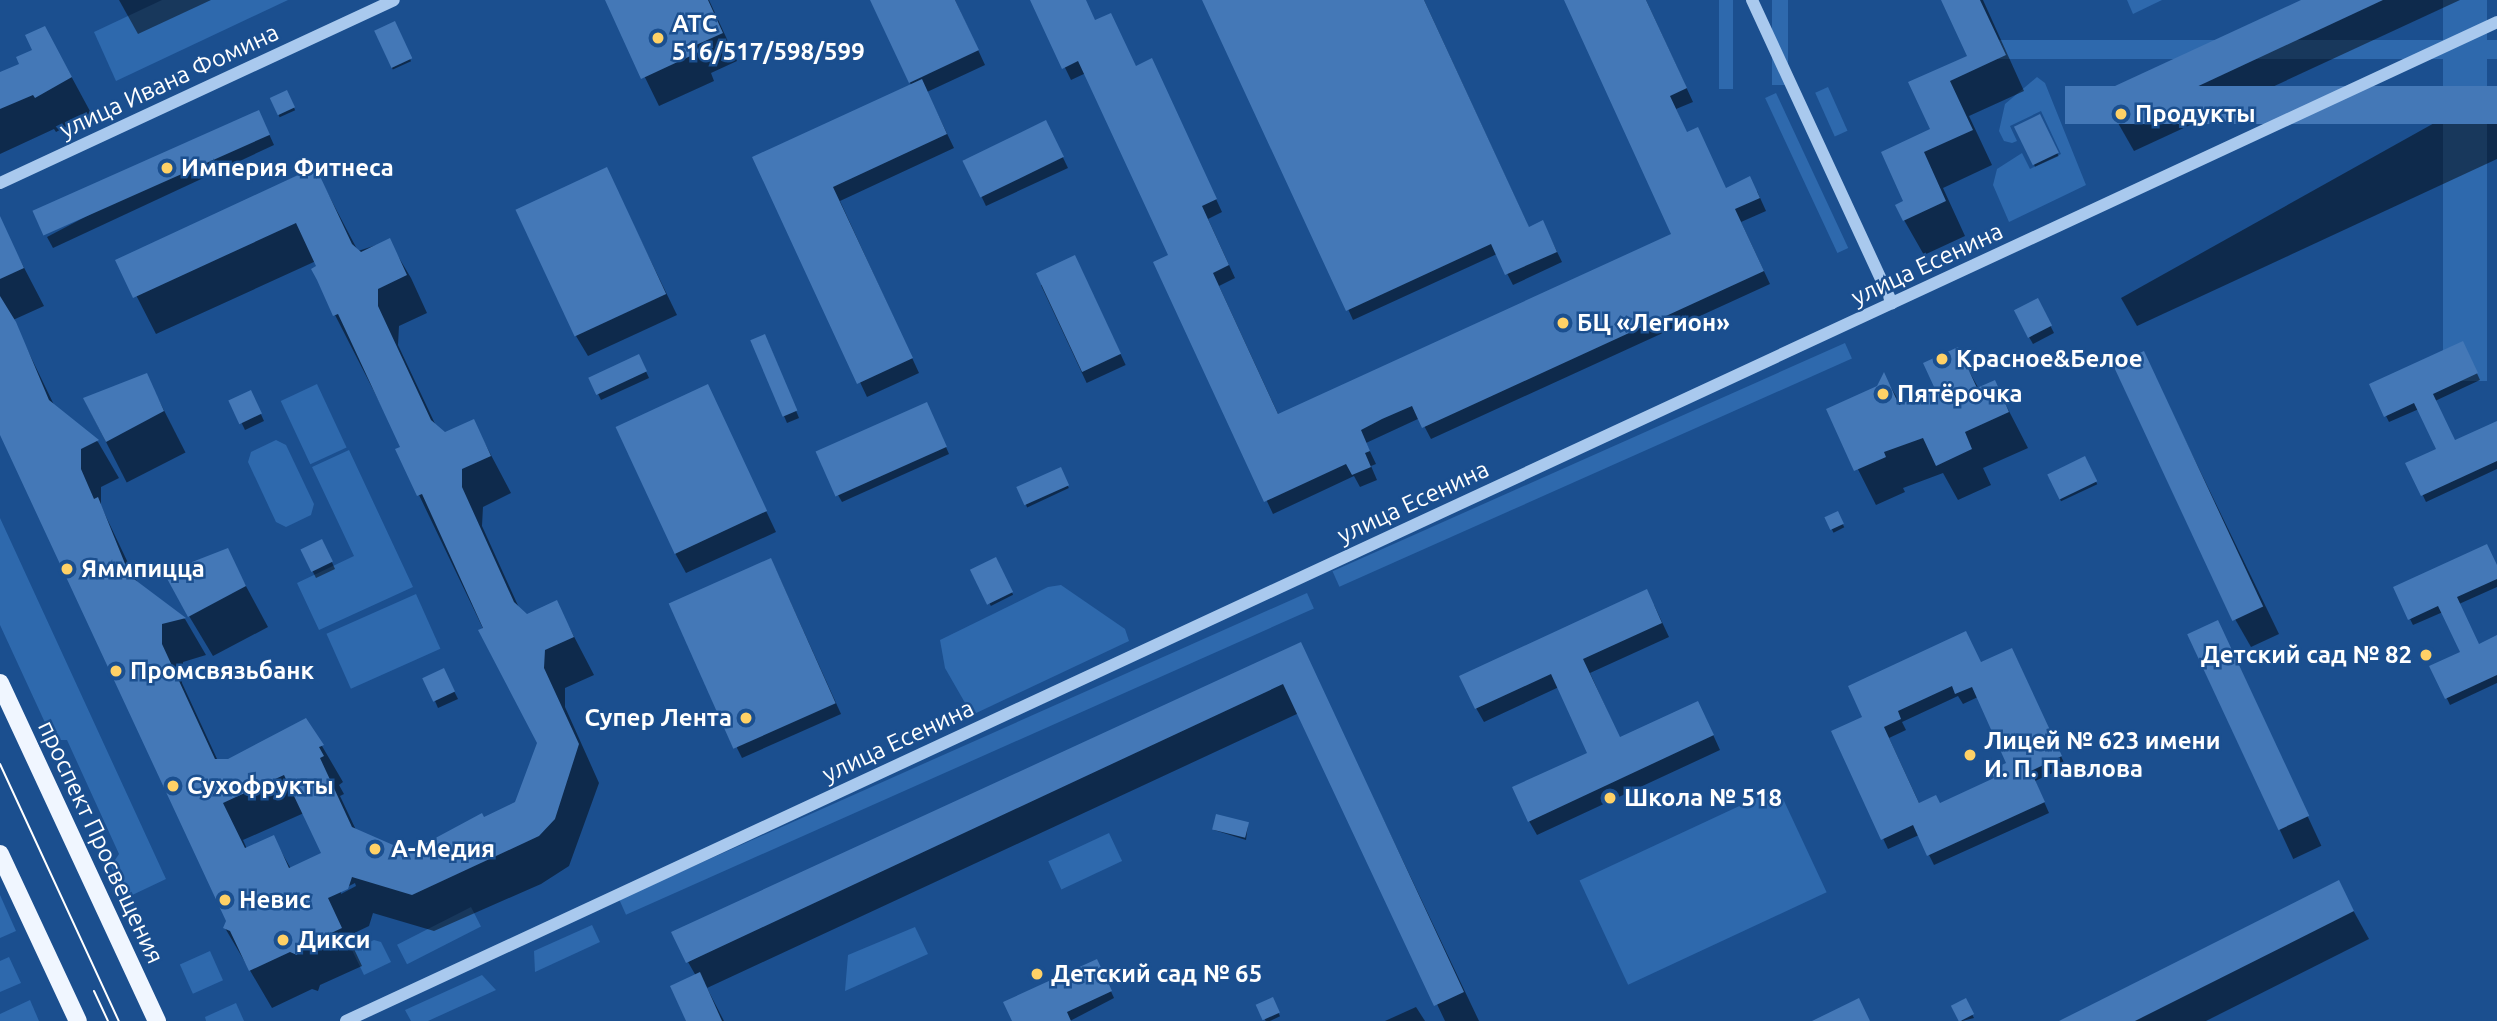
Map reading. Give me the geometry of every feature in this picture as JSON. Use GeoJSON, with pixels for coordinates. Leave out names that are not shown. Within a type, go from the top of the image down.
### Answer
{"type":"FeatureCollection","features":[{"type":"Feature","properties":{"kind":"main road","name":"проспект Просвещения"},"geometry":{"type":"LineString","coordinates":[[0,683],[157,1021]]}},
{"type":"Feature","properties":{"kind":"main road"},"geometry":{"type":"LineString","coordinates":[[0,854],[78,1021]]}},
{"type":"Feature","properties":{"kind":"street","name":"улица Ивана Фомина"},"geometry":{"type":"LineString","coordinates":[[0,183],[394,0]]}},
{"type":"Feature","properties":{"kind":"street"},"geometry":{"type":"LineString","coordinates":[[1752,0],[1892,303]]}},
{"type":"Feature","properties":{"kind":"street","name":"улица Есенина"},"geometry":{"type":"LineString","coordinates":[[346,1021],[2497,22]]}},
{"type":"Feature","properties":{"kind":"shaded area"},"geometry":{"type":"Polygon","coordinates":[[[162,0],[288,0],[116,81],[94,32],[162,0]]]}},
{"type":"Feature","properties":{"kind":"shaded area"},"geometry":{"type":"Polygon","coordinates":[[[1719,0],[1733,0],[1733,89],[1719,89],[1719,0]]]}},
{"type":"Feature","properties":{"kind":"shaded area"},"geometry":{"type":"Polygon","coordinates":[[[1772,0],[1788,0],[1788,85],[1772,85],[1772,0]]]}},
{"type":"Feature","properties":{"kind":"shaded area"},"geometry":{"type":"Polygon","coordinates":[[[2127,0],[2162,0],[2133,14],[2127,0]]]}},
{"type":"Feature","properties":{"kind":"shaded area"},"geometry":{"type":"Polygon","coordinates":[[[2443,0],[2487,0],[2487,381],[2443,381],[2443,0]]]}},
{"type":"Feature","properties":{"kind":"shaded area"},"geometry":{"type":"Polygon","coordinates":[[[1998,40],[2497,40],[2497,59],[1998,59],[1998,40]]]}},
{"type":"Feature","properties":{"kind":"shaded area"},"geometry":{"type":"Polygon","coordinates":[[[2037,77],[2045,83],[2086,185],[2009,222],[1993,185],[1997,169],[2022,153],[2030,169],[2061,154],[2041,111],[2010,126],[2017,141],[2004,141],[1999,131],[2005,104],[2037,77]]]}},
{"type":"Feature","properties":{"kind":"shaded area"},"geometry":{"type":"Polygon","coordinates":[[[1828,87],[1848,131],[1835,137],[1815,93],[1828,87]]]}},
{"type":"Feature","properties":{"kind":"shaded area"},"geometry":{"type":"Polygon","coordinates":[[[1776,93],[1848,248],[1837,253],[1765,98],[1776,93]]]}},
{"type":"Feature","properties":{"kind":"shaded area"},"geometry":{"type":"Polygon","coordinates":[[[1845,343],[1852,359],[1339,587],[1333,571],[1845,343]]]}},
{"type":"Feature","properties":{"kind":"shaded area"},"geometry":{"type":"Polygon","coordinates":[[[317,384],[347,447],[310,464],[281,401],[317,384]]]}},
{"type":"Feature","properties":{"kind":"shaded area"},"geometry":{"type":"Polygon","coordinates":[[[276,440],[286,445],[314,504],[311,515],[286,527],[276,522],[248,462],[251,452],[276,440]]]}},
{"type":"Feature","properties":{"kind":"shaded area"},"geometry":{"type":"Polygon","coordinates":[[[349,450],[413,587],[319,630],[297,583],[354,556],[312,467],[349,450]]]}},
{"type":"Feature","properties":{"kind":"shaded area"},"geometry":{"type":"Polygon","coordinates":[[[0,518],[166,879],[126,898],[111,866],[119,854],[67,740],[53,740],[0,625],[0,518]]]}},
{"type":"Feature","properties":{"kind":"shaded area"},"geometry":{"type":"Polygon","coordinates":[[[1061,585],[1125,629],[1129,641],[972,715],[945,668],[940,640],[1048,587],[1061,585]]]}},
{"type":"Feature","properties":{"kind":"shaded area"},"geometry":{"type":"Polygon","coordinates":[[[1307,593],[1314,609],[626,915],[619,899],[1307,593]]]}},
{"type":"Feature","properties":{"kind":"shaded area"},"geometry":{"type":"Polygon","coordinates":[[[416,594],[440,649],[351,689],[326,634],[416,594]]]}},
{"type":"Feature","properties":{"kind":"shaded area"},"geometry":{"type":"Polygon","coordinates":[[[1778,788],[1827,892],[1628,985],[1580,881],[1778,788]]]}},
{"type":"Feature","properties":{"kind":"shaded area"},"geometry":{"type":"Polygon","coordinates":[[[1109,833],[1122,861],[1061,889],[1048,861],[1109,833]]]}},
{"type":"Feature","properties":{"kind":"shaded area"},"geometry":{"type":"Polygon","coordinates":[[[0,895],[16,931],[0,938],[0,895]]]}},
{"type":"Feature","properties":{"kind":"shaded area"},"geometry":{"type":"Polygon","coordinates":[[[471,907],[481,927],[407,964],[397,945],[471,907]]]}},
{"type":"Feature","properties":{"kind":"shaded area"},"geometry":{"type":"Polygon","coordinates":[[[592,925],[600,942],[535,972],[534,951],[592,925]]]}},
{"type":"Feature","properties":{"kind":"shaded area"},"geometry":{"type":"Polygon","coordinates":[[[915,927],[928,954],[845,991],[848,955],[915,927]]]}},
{"type":"Feature","properties":{"kind":"shaded area"},"geometry":{"type":"Polygon","coordinates":[[[374,940],[381,942],[391,962],[364,975],[352,950],[374,940]]]}},
{"type":"Feature","properties":{"kind":"shaded area"},"geometry":{"type":"Polygon","coordinates":[[[210,951],[223,980],[193,994],[180,964],[210,951]]]}},
{"type":"Feature","properties":{"kind":"shaded area"},"geometry":{"type":"Polygon","coordinates":[[[9,957],[21,983],[0,992],[0,961],[9,957]]]}},
{"type":"Feature","properties":{"kind":"shaded area"},"geometry":{"type":"Polygon","coordinates":[[[482,975],[496,990],[428,1021],[411,1021],[405,1010],[482,975]]]}},
{"type":"Feature","properties":{"kind":"shaded area"},"geometry":{"type":"Polygon","coordinates":[[[30,1000],[39,1021],[0,1021],[0,1014],[30,1000]]]}},
{"type":"Feature","properties":{"kind":"shaded area"},"geometry":{"type":"Polygon","coordinates":[[[236,1003],[244,1021],[206,1021],[205,1017],[236,1003]]]}},
{"type":"Feature","properties":{"kind":"building","name":"АТС 516/517/598/599"},"geometry":{"type":"Polygon","coordinates":[[[605,0],[708,0],[723,33],[696,45],[699,52],[641,79],[605,0]]]}},
{"type":"Feature","properties":{"kind":"building"},"geometry":{"type":"Polygon","coordinates":[[[870,0],[955,0],[979,50],[909,83],[870,0]]]}},
{"type":"Feature","properties":{"kind":"building"},"geometry":{"type":"Polygon","coordinates":[[[1030,0],[1086,0],[1095,20],[1111,13],[1136,66],[1152,58],[1217,199],[1202,206],[1229,265],[1213,273],[1278,414],[1671,234],[1564,0],[1646,0],[1687,88],[1670,96],[1687,132],[1698,127],[1726,188],[1750,176],[1760,198],[1735,209],[1764,271],[1422,428],[1412,406],[1382,419],[1361,430],[1370,451],[1365,453],[1371,467],[1352,475],[1346,464],[1264,502],[1153,262],[1168,255],[1078,61],[1062,69],[1030,0]]]}},
{"type":"Feature","properties":{"kind":"building"},"geometry":{"type":"Polygon","coordinates":[[[1202,0],[1424,0],[1529,227],[1543,220],[1557,252],[1505,275],[1491,244],[1346,311],[1202,0]]]}},
{"type":"Feature","properties":{"kind":"building"},"geometry":{"type":"Polygon","coordinates":[[[1941,0],[1980,0],[2006,55],[1950,81],[1973,130],[1924,152],[1946,201],[1903,221],[1895,205],[1903,201],[1881,152],[1930,129],[1908,82],[1967,56],[1941,0]]]}},
{"type":"Feature","properties":{"kind":"building"},"geometry":{"type":"Polygon","coordinates":[[[2301,0],[2383,0],[2117,124],[2102,92],[2301,0]]]}},
{"type":"Feature","properties":{"kind":"building"},"geometry":{"type":"Polygon","coordinates":[[[395,21],[412,58],[391,68],[374,31],[395,21]]]}},
{"type":"Feature","properties":{"kind":"building"},"geometry":{"type":"Polygon","coordinates":[[[45,26],[72,77],[35,98],[33,95],[0,109],[0,72],[19,64],[16,57],[32,50],[25,35],[45,26]]]}},
{"type":"Feature","properties":{"kind":"building"},"geometry":{"type":"Polygon","coordinates":[[[922,79],[947,134],[833,187],[913,358],[857,384],[752,157],[922,79]]]}},
{"type":"Feature","properties":{"kind":"building"},"geometry":{"type":"Polygon","coordinates":[[[2065,86],[2497,86],[2497,124],[2065,124],[2065,86]]]}},
{"type":"Feature","properties":{"kind":"building"},"geometry":{"type":"Polygon","coordinates":[[[287,90],[295,107],[278,115],[270,98],[287,90]]]}},
{"type":"Feature","properties":{"kind":"building","name":"Империя Фитнеса"},"geometry":{"type":"Polygon","coordinates":[[[259,110],[270,135],[43,236],[32,211],[259,110]]]}},
{"type":"Feature","properties":{"kind":"building"},"geometry":{"type":"Polygon","coordinates":[[[2040,114],[2059,153],[2033,165],[2014,127],[2040,114]]]}},
{"type":"Feature","properties":{"kind":"building"},"geometry":{"type":"Polygon","coordinates":[[[1046,120],[1064,157],[980,198],[962,161],[1046,120]]]}},
{"type":"Feature","properties":{"kind":"building"},"geometry":{"type":"Polygon","coordinates":[[[607,167],[666,294],[575,337],[515,210],[607,167]]]}},
{"type":"Feature","properties":{"kind":"building"},"geometry":{"type":"Polygon","coordinates":[[[311,169],[318,172],[352,244],[361,252],[390,238],[407,275],[378,289],[378,306],[431,420],[445,432],[474,419],[491,456],[462,469],[462,487],[514,602],[527,614],[557,600],[574,637],[545,650],[544,668],[579,744],[555,819],[539,836],[412,895],[352,877],[348,889],[328,898],[342,928],[299,948],[297,955],[290,952],[249,971],[230,931],[223,928],[226,921],[0,435],[0,296],[16,322],[49,400],[99,440],[81,449],[81,469],[94,499],[98,497],[130,576],[186,618],[162,624],[162,644],[215,759],[228,759],[306,718],[324,745],[319,747],[324,756],[320,758],[352,827],[400,848],[401,844],[415,849],[482,813],[484,817],[515,802],[537,743],[478,630],[483,628],[422,494],[417,496],[395,449],[400,447],[338,314],[333,316],[311,269],[316,266],[296,223],[133,298],[115,260],[311,169]],[[284,775],[223,803],[245,848],[274,835],[289,868],[321,853],[284,775]]]}},
{"type":"Feature","properties":{"kind":"building"},"geometry":{"type":"Polygon","coordinates":[[[0,216],[24,268],[0,279],[0,216]]]}},
{"type":"Feature","properties":{"kind":"building"},"geometry":{"type":"Polygon","coordinates":[[[1075,255],[1121,354],[1082,372],[1036,273],[1075,255]]]}},
{"type":"Feature","properties":{"kind":"building"},"geometry":{"type":"Polygon","coordinates":[[[2038,298],[2052,326],[2028,338],[2014,310],[2038,298]]]}},
{"type":"Feature","properties":{"kind":"building"},"geometry":{"type":"Polygon","coordinates":[[[765,334],[797,410],[783,417],[750,340],[765,334]]]}},
{"type":"Feature","properties":{"kind":"building"},"geometry":{"type":"Polygon","coordinates":[[[2463,341],[2478,373],[2433,394],[2455,440],[2497,421],[2497,461],[2421,496],[2405,463],[2436,449],[2414,403],[2384,417],[2369,384],[2463,341]]]}},
{"type":"Feature","properties":{"kind":"building"},"geometry":{"type":"Polygon","coordinates":[[[1958,347],[1977,388],[1995,380],[2009,412],[1965,432],[1972,449],[1936,466],[1923,438],[1884,452],[1886,457],[1854,471],[1826,409],[1877,386],[1884,372],[1899,405],[1935,389],[1923,363],[1958,347]]]}},
{"type":"Feature","properties":{"kind":"building"},"geometry":{"type":"Polygon","coordinates":[[[2144,351],[2263,607],[2232,621],[2113,365],[2144,351]]]}},
{"type":"Feature","properties":{"kind":"building"},"geometry":{"type":"Polygon","coordinates":[[[639,354],[647,371],[596,395],[588,378],[639,354]]]}},
{"type":"Feature","properties":{"kind":"building"},"geometry":{"type":"Polygon","coordinates":[[[147,373],[164,411],[106,442],[83,398],[147,373]]]}},
{"type":"Feature","properties":{"kind":"building"},"geometry":{"type":"Polygon","coordinates":[[[708,384],[767,511],[675,554],[616,427],[708,384]]]}},
{"type":"Feature","properties":{"kind":"building"},"geometry":{"type":"Polygon","coordinates":[[[251,390],[262,414],[239,424],[228,401],[251,390]]]}},
{"type":"Feature","properties":{"kind":"building"},"geometry":{"type":"Polygon","coordinates":[[[927,402],[947,447],[835,496],[816,452],[927,402]]]}},
{"type":"Feature","properties":{"kind":"building"},"geometry":{"type":"Polygon","coordinates":[[[2085,456],[2097,481],[2060,500],[2047,474],[2085,456]]]}},
{"type":"Feature","properties":{"kind":"building"},"geometry":{"type":"Polygon","coordinates":[[[1061,467],[1069,485],[1024,505],[1016,487],[1061,467]]]}},
{"type":"Feature","properties":{"kind":"building"},"geometry":{"type":"Polygon","coordinates":[[[1838,511],[1844,524],[1830,530],[1824,517],[1838,511]]]}},
{"type":"Feature","properties":{"kind":"building"},"geometry":{"type":"Polygon","coordinates":[[[322,539],[333,561],[311,572],[300,550],[322,539]]]}},
{"type":"Feature","properties":{"kind":"building"},"geometry":{"type":"Polygon","coordinates":[[[2487,544],[2497,565],[2497,579],[2457,597],[2479,644],[2497,635],[2497,675],[2445,699],[2429,666],[2460,652],[2438,606],[2408,620],[2393,587],[2487,544]]]}},
{"type":"Feature","properties":{"kind":"building"},"geometry":{"type":"Polygon","coordinates":[[[228,548],[246,586],[188,617],[164,573],[228,548]]]}},
{"type":"Feature","properties":{"kind":"building"},"geometry":{"type":"Polygon","coordinates":[[[996,557],[1013,592],[987,605],[970,570],[996,557]]]}},
{"type":"Feature","properties":{"kind":"building"},"geometry":{"type":"Polygon","coordinates":[[[771,558],[836,703],[733,749],[669,604],[771,558]]]}},
{"type":"Feature","properties":{"kind":"building"},"geometry":{"type":"Polygon","coordinates":[[[1647,589],[1662,623],[1583,659],[1620,737],[1698,701],[1714,735],[1528,822],[1512,787],[1587,753],[1551,674],[1475,709],[1459,676],[1647,589]]]}},
{"type":"Feature","properties":{"kind":"building"},"geometry":{"type":"Polygon","coordinates":[[[2218,620],[2309,816],[2278,830],[2187,634],[2218,620]]]}},
{"type":"Feature","properties":{"kind":"building"},"geometry":{"type":"Polygon","coordinates":[[[1966,631],[1981,662],[2012,648],[2062,756],[2031,771],[2045,802],[1927,856],[1913,825],[1881,840],[1831,731],[1862,717],[1848,686],[1966,631]],[[1952,686],[1898,711],[1901,719],[1884,727],[1919,803],[1936,795],[1940,803],[1994,778],[1991,770],[2006,763],[1972,687],[1955,694],[1952,686]]]}},
{"type":"Feature","properties":{"kind":"building"},"geometry":{"type":"Polygon","coordinates":[[[1301,642],[1464,992],[1434,1006],[1283,684],[686,963],[671,932],[1301,642]]]}},
{"type":"Feature","properties":{"kind":"building"},"geometry":{"type":"Polygon","coordinates":[[[444,668],[455,692],[433,702],[422,678],[444,668]]]}},
{"type":"Feature","properties":{"kind":"building"},"geometry":{"type":"Polygon","coordinates":[[[1216,814],[1249,822],[1245,838],[1212,830],[1216,814]]]}},
{"type":"Feature","properties":{"kind":"building"},"geometry":{"type":"Polygon","coordinates":[[[2339,880],[2354,911],[2135,1021],[2059,1021],[2339,880]]]}},
{"type":"Feature","properties":{"kind":"building"},"geometry":{"type":"Polygon","coordinates":[[[1097,959],[1112,991],[1067,1012],[1071,1021],[1012,1021],[1003,1002],[1097,959]]]}},
{"type":"Feature","properties":{"kind":"building"},"geometry":{"type":"Polygon","coordinates":[[[700,972],[722,1021],[686,1021],[670,986],[700,972]]]}},
{"type":"Feature","properties":{"kind":"building"},"geometry":{"type":"Polygon","coordinates":[[[1273,997],[1280,1013],[1263,1020],[1256,1005],[1273,997]]]}},
{"type":"Feature","properties":{"kind":"building"},"geometry":{"type":"Polygon","coordinates":[[[1859,998],[1870,1021],[1812,1021],[1859,998]]]}},
{"type":"Feature","properties":{"kind":"building"},"geometry":{"type":"Polygon","coordinates":[[[1966,998],[1974,1014],[1959,1021],[1951,1006],[1966,998]]]}},
{"type":"Feature","properties":{"kind":"tram line"},"geometry":{"type":"LineString","coordinates":[[0,764],[119,1021]]}},
{"type":"Feature","properties":{"kind":"tram line"},"geometry":{"type":"LineString","coordinates":[[94,991],[108,1021]]}},
{"type":"Feature","properties":{"kind":"place","name":"АТС 516/517/598/599"},"geometry":{"type":"Point","coordinates":[658,38]}},
{"type":"Feature","properties":{"kind":"place","name":"Продукты"},"geometry":{"type":"Point","coordinates":[2121,114]}},
{"type":"Feature","properties":{"kind":"place","name":"Империя Фитнеса"},"geometry":{"type":"Point","coordinates":[167,168]}},
{"type":"Feature","properties":{"kind":"place","name":"БЦ «Легион»"},"geometry":{"type":"Point","coordinates":[1563,323]}},
{"type":"Feature","properties":{"kind":"place","name":"Красное&Белое"},"geometry":{"type":"Point","coordinates":[1942,359]}},
{"type":"Feature","properties":{"kind":"place","name":"Пятёрочка"},"geometry":{"type":"Point","coordinates":[1883,394]}},
{"type":"Feature","properties":{"kind":"place","name":"Яммпицца"},"geometry":{"type":"Point","coordinates":[67,569]}},
{"type":"Feature","properties":{"kind":"place","name":"Детский сад № 82"},"geometry":{"type":"Point","coordinates":[2426,655]}},
{"type":"Feature","properties":{"kind":"place","name":"Промсвязьбанк"},"geometry":{"type":"Point","coordinates":[116,671]}},
{"type":"Feature","properties":{"kind":"place","name":"Супер Лента"},"geometry":{"type":"Point","coordinates":[746,718]}},
{"type":"Feature","properties":{"kind":"place","name":"Лицей № 623 имени И. П. Павлова"},"geometry":{"type":"Point","coordinates":[1970,755]}},
{"type":"Feature","properties":{"kind":"place","name":"Сухофрукты"},"geometry":{"type":"Point","coordinates":[173,786]}},
{"type":"Feature","properties":{"kind":"place","name":"Школа № 518"},"geometry":{"type":"Point","coordinates":[1610,798]}},
{"type":"Feature","properties":{"kind":"place","name":"А-Медия"},"geometry":{"type":"Point","coordinates":[375,849]}},
{"type":"Feature","properties":{"kind":"place","name":"Невис"},"geometry":{"type":"Point","coordinates":[225,900]}},
{"type":"Feature","properties":{"kind":"place","name":"Дикси"},"geometry":{"type":"Point","coordinates":[283,940]}},
{"type":"Feature","properties":{"kind":"place","name":"Детский сад № 65"},"geometry":{"type":"Point","coordinates":[1037,974]}}]}
